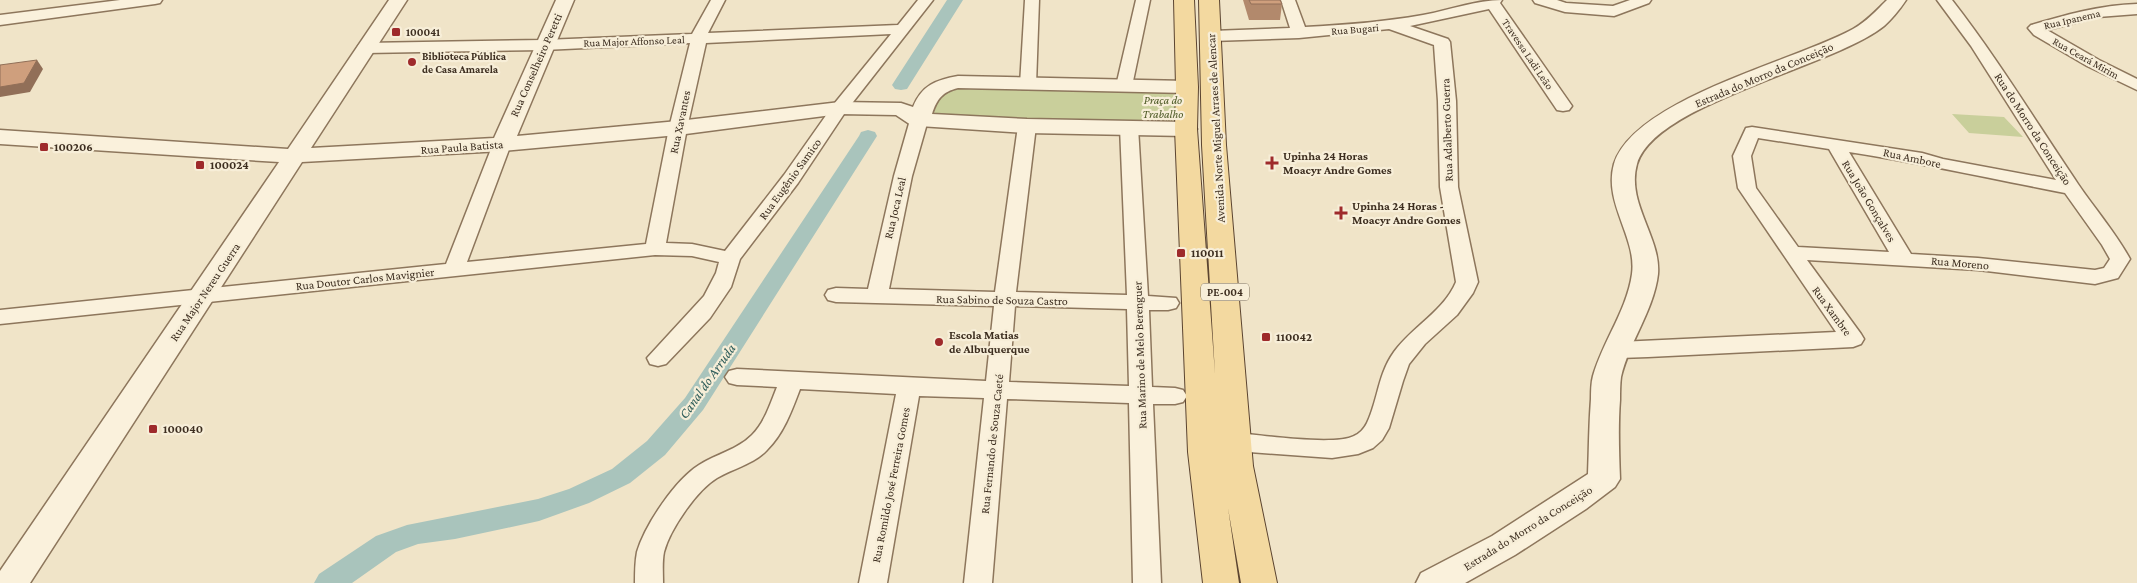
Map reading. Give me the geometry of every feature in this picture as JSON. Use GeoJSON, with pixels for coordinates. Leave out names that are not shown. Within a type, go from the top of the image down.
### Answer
{"type":"FeatureCollection","features":[{"type":"Feature","properties":{"kind":"main road","name":"Avenida Norte Miguel Arraes de Alencar"},"geometry":{"type":"LineString","coordinates":[[1184,0],[1187,87],[1186,129],[1204,452],[1221,583]]}},
{"type":"Feature","properties":{"kind":"main road","name":"Avenida Norte Miguel Arraes de Alencar"},"geometry":{"type":"LineString","coordinates":[[1209,0],[1212,36],[1214,145],[1237,466],[1259,583]]}},
{"type":"Feature","properties":{"kind":"street"},"geometry":{"type":"LineString","coordinates":[[0,20],[155,0]]}},
{"type":"Feature","properties":{"kind":"street","name":"Rua Major Nereu Guerra"},"geometry":{"type":"LineString","coordinates":[[11,583],[398,0]]}},
{"type":"Feature","properties":{"kind":"street","name":"Rua Conselheiro Peretti"},"geometry":{"type":"LineString","coordinates":[[454,269],[502,144],[565,0]]}},
{"type":"Feature","properties":{"kind":"street","name":"Rua Xavantes"},"geometry":{"type":"LineString","coordinates":[[655,249],[678,128],[704,21],[718,0]]}},
{"type":"Feature","properties":{"kind":"street"},"geometry":{"type":"LineString","coordinates":[[1028,85],[1032,0]]}},
{"type":"Feature","properties":{"kind":"street"},"geometry":{"type":"LineString","coordinates":[[1124,86],[1142,0]]}},
{"type":"Feature","properties":{"kind":"street"},"geometry":{"type":"LineString","coordinates":[[1288,0],[1299,32]]}},
{"type":"Feature","properties":{"kind":"street"},"geometry":{"type":"LineString","coordinates":[[1540,0],[1565,6],[1614,11],[1644,0]]}},
{"type":"Feature","properties":{"kind":"street","name":"Estrada do Morro da Conceição"},"geometry":{"type":"LineString","coordinates":[[1433,583],[1459,571],[1511,541],[1592,490],[1604,479],[1604,418],[1607,377],[1642,290],[1645,273],[1646,260],[1628,207],[1623,184],[1626,163],[1644,135],[1673,115],[1728,88],[1833,46],[1860,33],[1878,20],[1897,0]]}},
{"type":"Feature","properties":{"kind":"street","name":"Rua do Morro da Conceição"},"geometry":{"type":"LineString","coordinates":[[1944,0],[1978,44],[2071,188],[2112,244],[2120,259]]}},
{"type":"Feature","properties":{"kind":"street","name":"Rua Bugari"},"geometry":{"type":"LineString","coordinates":[[1212,36],[1392,25],[1440,16],[1494,1]]}},
{"type":"Feature","properties":{"kind":"street","name":"Travessa Ladi Leão"},"geometry":{"type":"LineString","coordinates":[[1494,1],[1564,106]]}},
{"type":"Feature","properties":{"kind":"street","name":"Rua Eugênio Samico"},"geometry":{"type":"LineString","coordinates":[[658,358],[720,291],[728,273],[730,258],[791,179],[840,108],[903,29],[920,3]]}},
{"type":"Feature","properties":{"kind":"street","name":"Rua Ipanema"},"geometry":{"type":"LineString","coordinates":[[2036,28],[2076,17],[2118,9],[2137,9]]}},
{"type":"Feature","properties":{"kind":"street","name":"Rua Adalberto Guerra"},"geometry":{"type":"LineString","coordinates":[[1236,442],[1338,449],[1356,446],[1370,439],[1377,427],[1396,367],[1419,335],[1441,319],[1457,303],[1463,293],[1466,282],[1449,188],[1447,101],[1440,16]]}},
{"type":"Feature","properties":{"kind":"street"},"geometry":{"type":"LineString","coordinates":[[1392,25],[1442,42]]}},
{"type":"Feature","properties":{"kind":"street","name":"Rua Ceará Mirim"},"geometry":{"type":"LineString","coordinates":[[2036,28],[2092,63],[2137,85]]}},
{"type":"Feature","properties":{"kind":"street","name":"Rua Major Affonso Leal"},"geometry":{"type":"LineString","coordinates":[[365,48],[544,45],[903,29]]}},
{"type":"Feature","properties":{"kind":"street"},"geometry":{"type":"LineString","coordinates":[[910,115],[933,90],[958,82],[1187,87]]}},
{"type":"Feature","properties":{"kind":"street","name":"Rua Paula Batista"},"geometry":{"type":"LineString","coordinates":[[0,137],[295,156],[502,144],[678,128],[840,108],[866,107],[910,115]]}},
{"type":"Feature","properties":{"kind":"street"},"geometry":{"type":"LineString","coordinates":[[910,115],[1027,126],[1186,129]]}},
{"type":"Feature","properties":{"kind":"street","name":"Rua Joca Leal"},"geometry":{"type":"LineString","coordinates":[[876,297],[902,176],[910,115]]}},
{"type":"Feature","properties":{"kind":"street","name":"Rua Fernando de Souza Caeté"},"geometry":{"type":"LineString","coordinates":[[978,583],[998,390],[1005,299],[1027,126]]}},
{"type":"Feature","properties":{"kind":"street","name":"Rua Marino de Melo Berenguer"},"geometry":{"type":"LineString","coordinates":[[1129,128],[1138,303],[1147,583]]}},
{"type":"Feature","properties":{"kind":"street","name":"Rua Xambre"},"geometry":{"type":"LineString","coordinates":[[1619,350],[1668,349],[1742,342],[1853,338],[1791,253],[1747,188],[1742,156],[1752,132]]}},
{"type":"Feature","properties":{"kind":"street","name":"Rua Ambore"},"geometry":{"type":"LineString","coordinates":[[1752,132],[1922,158],[1940,164],[2071,188]]}},
{"type":"Feature","properties":{"kind":"street","name":"Rua João Gonçalves"},"geometry":{"type":"LineString","coordinates":[[1835,144],[1903,258]]}},
{"type":"Feature","properties":{"kind":"street","name":"Rua Doutor Carlos Mavignier"},"geometry":{"type":"LineString","coordinates":[[0,317],[655,249],[692,250],[730,258]]}},
{"type":"Feature","properties":{"kind":"street","name":"Rua Moreno"},"geometry":{"type":"LineString","coordinates":[[1791,253],[1903,258],[2095,276],[2114,272],[2120,259]]}},
{"type":"Feature","properties":{"kind":"street","name":"Rua Sabino de Souza Castro"},"geometry":{"type":"LineString","coordinates":[[836,295],[1168,303]]}},
{"type":"Feature","properties":{"kind":"street"},"geometry":{"type":"LineString","coordinates":[[737,377],[909,388],[1175,396]]}},
{"type":"Feature","properties":{"kind":"street"},"geometry":{"type":"LineString","coordinates":[[649,583],[652,550],[669,516],[702,476],[748,451],[761,441],[778,414],[791,381]]}},
{"type":"Feature","properties":{"kind":"street","name":"Rua Romildo José Ferreira Gomes"},"geometry":{"type":"LineString","coordinates":[[873,583],[909,388]]}},
{"type":"Feature","properties":{"kind":"green space","name":"Praça do Trabalho"},"geometry":{"type":"Polygon","coordinates":[[[954,89],[1174,92],[1178,94],[1177,121],[1031,121],[933,116],[940,93],[954,89]]]}},
{"type":"Feature","properties":{"kind":"green space"},"geometry":{"type":"Polygon","coordinates":[[[1952,114],[2004,117],[2023,137],[1969,133],[1952,114]]]}},
{"type":"Feature","properties":{"kind":"building"},"geometry":{"type":"Polygon","coordinates":[[[1249,0],[1280,0],[1282,4],[1251,4],[1249,0]]]}},
{"type":"Feature","properties":{"kind":"building"},"geometry":{"type":"Polygon","coordinates":[[[37,60],[24,83],[0,87],[0,65],[37,60]]]}},
{"type":"Feature","properties":{"kind":"waterway"},"geometry":{"type":"LineString","coordinates":[[901,85],[955,0]]}},
{"type":"Feature","properties":{"kind":"waterway","name":"Canal do Arruda"},"geometry":{"type":"LineString","coordinates":[[329,583],[386,544],[417,533],[455,528],[539,510],[579,496],[621,476],[656,448],[694,404],[868,136]]}},
{"type":"Feature","properties":{"kind":"place","name":"100041"},"geometry":{"type":"Point","coordinates":[396,32]}},
{"type":"Feature","properties":{"kind":"place","name":"Biblioteca Pública de Casa Amarela"},"geometry":{"type":"Point","coordinates":[412,62]}},
{"type":"Feature","properties":{"kind":"place","name":"100206"},"geometry":{"type":"Point","coordinates":[44,147]}},
{"type":"Feature","properties":{"kind":"place","name":"Upinha 24 Horas Moacyr Andre Gomes"},"geometry":{"type":"Point","coordinates":[1272,163]}},
{"type":"Feature","properties":{"kind":"place","name":"100024"},"geometry":{"type":"Point","coordinates":[200,165]}},
{"type":"Feature","properties":{"kind":"place","name":"Upinha 24 Horas - Moacyr Andre Gomes"},"geometry":{"type":"Point","coordinates":[1341,213]}},
{"type":"Feature","properties":{"kind":"place","name":"110011"},"geometry":{"type":"Point","coordinates":[1181,253]}},
{"type":"Feature","properties":{"kind":"place","name":"110042"},"geometry":{"type":"Point","coordinates":[1266,337]}},
{"type":"Feature","properties":{"kind":"place","name":"Escola Matias de Albuquerque"},"geometry":{"type":"Point","coordinates":[939,342]}},
{"type":"Feature","properties":{"kind":"place","name":"100040"},"geometry":{"type":"Point","coordinates":[153,429]}}]}
